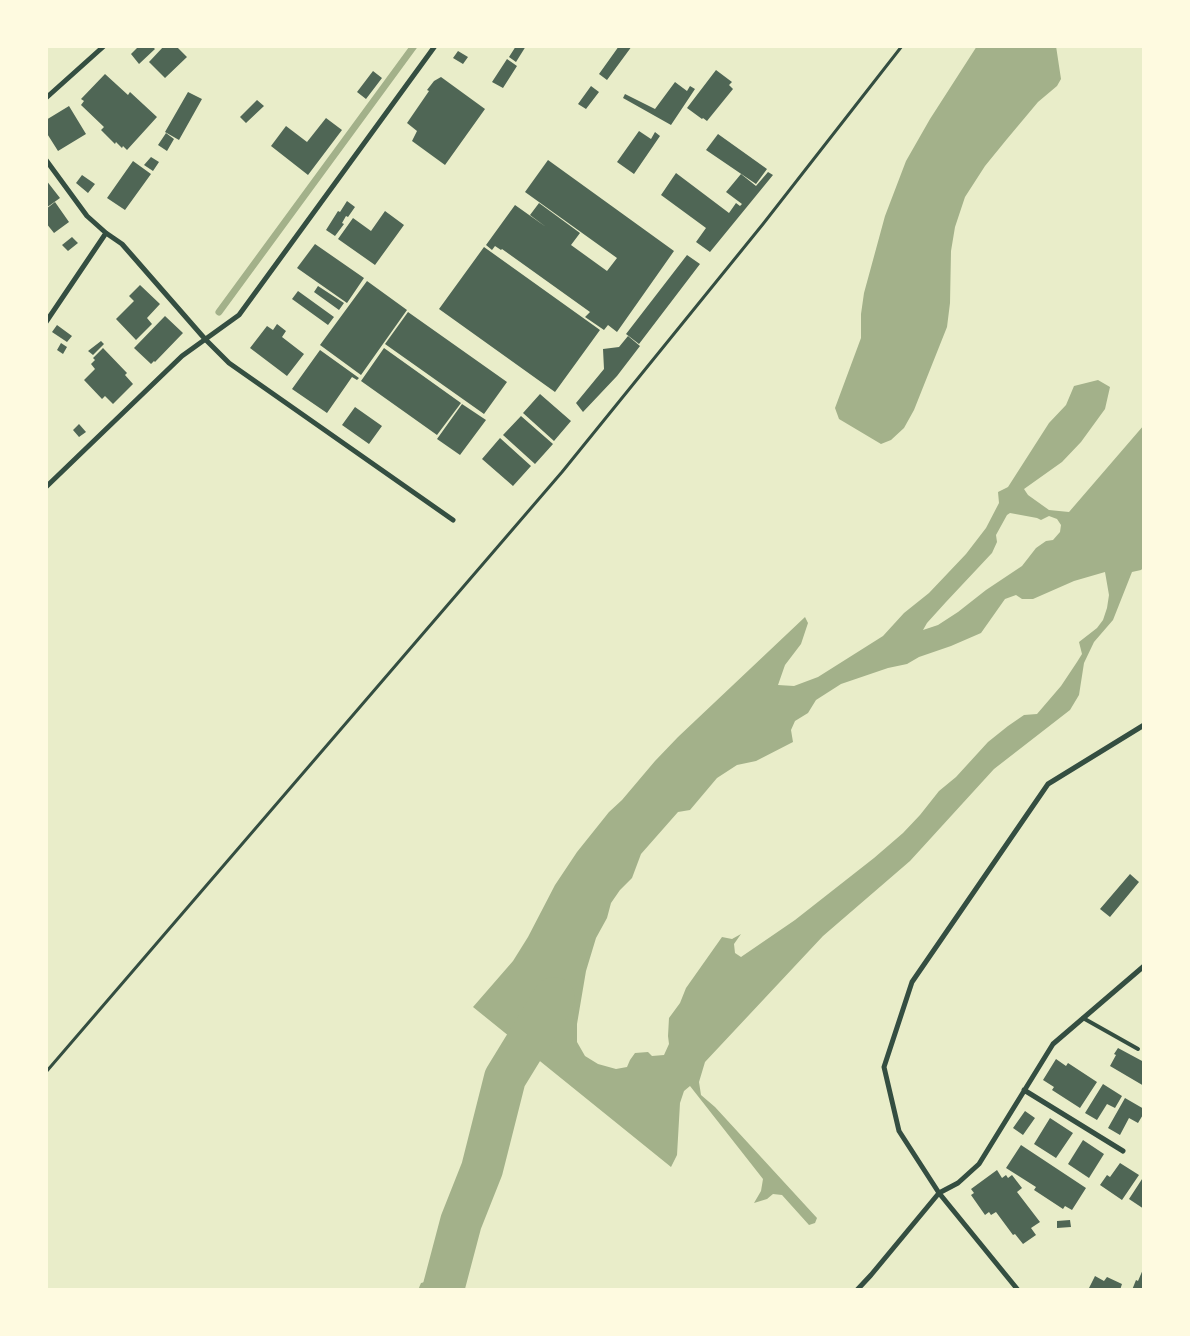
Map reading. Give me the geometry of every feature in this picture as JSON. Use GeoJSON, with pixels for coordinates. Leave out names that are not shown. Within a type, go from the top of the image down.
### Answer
{"type":"FeatureCollection","features":[{"type":"Feature","properties":{"kind":"street"},"geometry":{"type":"LineString","coordinates":[[46,98],[104,46]]}},
{"type":"Feature","properties":{"kind":"street"},"geometry":{"type":"LineString","coordinates":[[46,486],[182,356],[239,315],[435,46]]}},
{"type":"Feature","properties":{"kind":"street"},"geometry":{"type":"LineString","coordinates":[[46,160],[87,216],[122,244],[204,339],[229,363],[453,520]]}},
{"type":"Feature","properties":{"kind":"street"},"geometry":{"type":"LineString","coordinates":[[46,322],[106,233]]}},
{"type":"Feature","properties":{"kind":"street"},"geometry":{"type":"LineString","coordinates":[[1018,1290],[939,1193],[899,1130],[884,1067],[912,982],[1048,784],[1144,724]]}},
{"type":"Feature","properties":{"kind":"street"},"geometry":{"type":"LineString","coordinates":[[857,1290],[939,1193],[958,1183],[979,1164],[1054,1044],[1144,966]]}},
{"type":"Feature","properties":{"kind":"street"},"geometry":{"type":"LineString","coordinates":[[1024,1090],[1123,1151]]}},
{"type":"Feature","properties":{"kind":"lane"},"geometry":{"type":"LineString","coordinates":[[1083,1018],[1138,1049]]}},
{"type":"Feature","properties":{"kind":"path"},"geometry":{"type":"LineString","coordinates":[[46,1072],[562,472],[764,224],[902,46]]}},
{"type":"Feature","properties":{"kind":"shaded area"},"geometry":{"type":"Polygon","coordinates":[[[977,46],[1056,46],[1061,79],[1057,86],[1038,102],[985,166],[965,197],[955,227],[951,251],[950,303],[947,327],[914,410],[904,428],[891,440],[881,444],[839,419],[835,408],[861,338],[861,314],[864,293],[885,216],[906,161],[930,119],[977,46]]]}},
{"type":"Feature","properties":{"kind":"shaded area"},"geometry":{"type":"Polygon","coordinates":[[[1098,380],[1110,387],[1105,409],[1081,442],[1062,462],[1024,489],[1028,495],[1049,510],[1069,512],[1144,425],[1144,567],[1141,570],[1132,572],[1113,620],[1094,642],[1084,663],[1079,695],[1070,710],[994,769],[910,861],[823,936],[705,1062],[699,1082],[701,1095],[715,1107],[817,1218],[815,1223],[809,1225],[782,1195],[773,1194],[767,1199],[754,1203],[761,1191],[763,1179],[690,1086],[684,1091],[680,1103],[677,1155],[671,1167],[473,1007],[513,961],[528,937],[555,885],[577,852],[609,812],[678,737],[805,617],[808,623],[801,644],[785,665],[778,685],[794,686],[818,677],[883,636],[904,613],[929,593],[966,554],[986,528],[999,503],[998,492],[1008,487],[1049,423],[1066,405],[1074,386],[1098,380]],[[1010,513],[996,535],[997,542],[992,553],[927,623],[923,630],[938,625],[958,612],[986,590],[1022,566],[1036,548],[1046,541],[1053,540],[1060,532],[1061,525],[1057,519],[1049,516],[1041,520],[1010,513]],[[1105,572],[1074,581],[1033,599],[1022,599],[1016,595],[1005,599],[981,633],[919,657],[907,664],[888,668],[841,684],[816,700],[808,713],[795,721],[791,730],[793,742],[756,761],[737,765],[717,778],[690,810],[678,812],[641,854],[632,878],[611,903],[607,918],[596,938],[586,971],[577,1024],[577,1042],[585,1056],[598,1064],[616,1069],[627,1067],[635,1053],[648,1052],[652,1056],[664,1055],[669,1044],[669,1018],[680,1003],[686,988],[722,937],[732,939],[741,934],[734,944],[735,953],[741,957],[795,920],[903,833],[939,791],[956,777],[988,742],[1024,715],[1037,714],[1061,686],[1082,654],[1079,642],[1097,628],[1103,620],[1109,595],[1105,572]]]}},
{"type":"Feature","properties":{"kind":"shaded area"},"geometry":{"type":"Polygon","coordinates":[[[465,1271],[460,1290],[418,1290],[421,1283],[465,1271]]]}},
{"type":"Feature","properties":{"kind":"building"},"geometry":{"type":"Polygon","coordinates":[[[139,46],[152,46],[155,49],[139,64],[131,54],[139,46]]]}},
{"type":"Feature","properties":{"kind":"building"},"geometry":{"type":"Polygon","coordinates":[[[164,46],[176,46],[187,57],[165,78],[149,62],[164,46]]]}},
{"type":"Feature","properties":{"kind":"building"},"geometry":{"type":"Polygon","coordinates":[[[516,46],[526,46],[516,62],[509,57],[516,46]]]}},
{"type":"Feature","properties":{"kind":"building"},"geometry":{"type":"Polygon","coordinates":[[[619,46],[632,46],[607,80],[599,74],[619,46]]]}},
{"type":"Feature","properties":{"kind":"building"},"geometry":{"type":"Polygon","coordinates":[[[458,51],[468,57],[463,64],[453,58],[458,51]]]}},
{"type":"Feature","properties":{"kind":"building"},"geometry":{"type":"Polygon","coordinates":[[[507,59],[517,66],[503,88],[492,82],[507,59]]]}},
{"type":"Feature","properties":{"kind":"building"},"geometry":{"type":"Polygon","coordinates":[[[716,70],[732,82],[729,85],[733,89],[707,121],[687,108],[716,70]]]}},
{"type":"Feature","properties":{"kind":"building"},"geometry":{"type":"Polygon","coordinates":[[[373,71],[382,78],[366,99],[357,92],[373,71]]]}},
{"type":"Feature","properties":{"kind":"building"},"geometry":{"type":"Polygon","coordinates":[[[105,74],[128,95],[130,92],[157,117],[127,150],[116,142],[115,144],[101,130],[104,127],[81,105],[84,101],[81,99],[105,74]]]}},
{"type":"Feature","properties":{"kind":"building"},"geometry":{"type":"Polygon","coordinates":[[[441,77],[485,109],[445,165],[412,141],[417,131],[407,123],[429,91],[427,90],[434,81],[441,77]]]}},
{"type":"Feature","properties":{"kind":"building"},"geometry":{"type":"Polygon","coordinates":[[[675,82],[687,91],[690,86],[695,89],[671,125],[623,98],[625,94],[655,109],[675,82]]]}},
{"type":"Feature","properties":{"kind":"building"},"geometry":{"type":"Polygon","coordinates":[[[591,86],[599,92],[586,109],[578,104],[591,86]]]}},
{"type":"Feature","properties":{"kind":"building"},"geometry":{"type":"Polygon","coordinates":[[[188,92],[202,99],[179,140],[165,132],[188,92]]]}},
{"type":"Feature","properties":{"kind":"building"},"geometry":{"type":"Polygon","coordinates":[[[257,100],[264,106],[246,123],[240,117],[257,100]]]}},
{"type":"Feature","properties":{"kind":"building"},"geometry":{"type":"Polygon","coordinates":[[[69,106],[86,134],[58,151],[46,132],[46,120],[69,106]]]}},
{"type":"Feature","properties":{"kind":"building"},"geometry":{"type":"Polygon","coordinates":[[[326,118],[342,130],[308,175],[271,146],[286,126],[307,142],[326,118]]]}},
{"type":"Feature","properties":{"kind":"building"},"geometry":{"type":"Polygon","coordinates":[[[639,131],[651,139],[655,132],[660,136],[634,174],[617,162],[639,131]]]}},
{"type":"Feature","properties":{"kind":"building"},"geometry":{"type":"Polygon","coordinates":[[[166,133],[174,139],[167,151],[158,145],[166,133]]]}},
{"type":"Feature","properties":{"kind":"building"},"geometry":{"type":"Polygon","coordinates":[[[718,134],[767,169],[756,184],[706,150],[718,134]]]}},
{"type":"Feature","properties":{"kind":"building"},"geometry":{"type":"Polygon","coordinates":[[[151,157],[159,162],[153,171],[144,165],[151,157]]]}},
{"type":"Feature","properties":{"kind":"building"},"geometry":{"type":"Polygon","coordinates":[[[548,160],[674,251],[617,332],[608,325],[604,330],[585,317],[590,312],[502,249],[495,246],[492,250],[486,245],[515,205],[546,227],[530,215],[539,203],[580,233],[571,245],[607,271],[617,258],[525,192],[548,160]]]}},
{"type":"Feature","properties":{"kind":"building"},"geometry":{"type":"Polygon","coordinates":[[[133,161],[151,174],[125,210],[107,198],[133,161]]]}},
{"type":"Feature","properties":{"kind":"building"},"geometry":{"type":"Polygon","coordinates":[[[768,172],[773,175],[710,252],[696,242],[706,228],[661,195],[676,173],[729,213],[736,203],[740,206],[742,204],[726,192],[741,174],[756,186],[768,172]]]}},
{"type":"Feature","properties":{"kind":"building"},"geometry":{"type":"Polygon","coordinates":[[[82,175],[95,184],[88,193],[76,183],[82,175]]]}},
{"type":"Feature","properties":{"kind":"building"},"geometry":{"type":"Polygon","coordinates":[[[46,180],[60,198],[46,208],[46,180]]]}},
{"type":"Feature","properties":{"kind":"building"},"geometry":{"type":"Polygon","coordinates":[[[347,201],[355,207],[348,217],[346,216],[342,223],[344,224],[335,236],[326,230],[347,201]]]}},
{"type":"Feature","properties":{"kind":"building"},"geometry":{"type":"Polygon","coordinates":[[[55,202],[69,222],[54,233],[46,223],[46,209],[55,202]]]}},
{"type":"Feature","properties":{"kind":"building"},"geometry":{"type":"Polygon","coordinates":[[[385,211],[404,225],[375,265],[338,239],[353,218],[371,231],[385,211]]]}},
{"type":"Feature","properties":{"kind":"building"},"geometry":{"type":"Polygon","coordinates":[[[72,237],[78,243],[68,251],[62,245],[72,237]]]}},
{"type":"Feature","properties":{"kind":"building"},"geometry":{"type":"Polygon","coordinates":[[[315,244],[364,278],[347,303],[297,268],[315,244]]]}},
{"type":"Feature","properties":{"kind":"building"},"geometry":{"type":"Polygon","coordinates":[[[484,247],[600,330],[555,392],[439,309],[484,247]]]}},
{"type":"Feature","properties":{"kind":"building"},"geometry":{"type":"Polygon","coordinates":[[[687,255],[700,264],[639,344],[626,334],[687,255]]]}},
{"type":"Feature","properties":{"kind":"building"},"geometry":{"type":"Polygon","coordinates":[[[367,281],[407,310],[361,375],[320,345],[367,281]]]}},
{"type":"Feature","properties":{"kind":"building"},"geometry":{"type":"Polygon","coordinates":[[[140,285],[160,304],[147,318],[152,324],[136,340],[116,319],[134,301],[129,296],[140,285]]]}},
{"type":"Feature","properties":{"kind":"building"},"geometry":{"type":"Polygon","coordinates":[[[318,286],[344,303],[339,310],[314,292],[318,286]]]}},
{"type":"Feature","properties":{"kind":"building"},"geometry":{"type":"Polygon","coordinates":[[[298,291],[334,317],[328,325],[292,299],[298,291]]]}},
{"type":"Feature","properties":{"kind":"building"},"geometry":{"type":"Polygon","coordinates":[[[408,312],[507,382],[484,414],[385,344],[408,312]]]}},
{"type":"Feature","properties":{"kind":"building"},"geometry":{"type":"Polygon","coordinates":[[[165,316],[183,333],[151,364],[134,348],[165,316]]]}},
{"type":"Feature","properties":{"kind":"building"},"geometry":{"type":"Polygon","coordinates":[[[277,324],[286,331],[282,337],[304,354],[287,376],[250,348],[267,326],[273,330],[277,324]]]}},
{"type":"Feature","properties":{"kind":"building"},"geometry":{"type":"Polygon","coordinates":[[[57,325],[72,336],[67,342],[52,332],[57,325]]]}},
{"type":"Feature","properties":{"kind":"building"},"geometry":{"type":"Polygon","coordinates":[[[628,336],[640,346],[617,376],[583,412],[576,403],[604,369],[603,349],[619,347],[628,336]]]}},
{"type":"Feature","properties":{"kind":"building"},"geometry":{"type":"Polygon","coordinates":[[[101,341],[104,344],[93,355],[88,351],[101,341]]]}},
{"type":"Feature","properties":{"kind":"building"},"geometry":{"type":"Polygon","coordinates":[[[61,343],[67,347],[63,354],[57,350],[61,343]]]}},
{"type":"Feature","properties":{"kind":"building"},"geometry":{"type":"Polygon","coordinates":[[[103,348],[127,373],[125,375],[133,384],[113,404],[105,396],[102,399],[84,380],[95,369],[91,364],[95,360],[93,358],[103,348]]]}},
{"type":"Feature","properties":{"kind":"building"},"geometry":{"type":"Polygon","coordinates":[[[384,348],[461,403],[437,435],[361,381],[384,348]]]}},
{"type":"Feature","properties":{"kind":"building"},"geometry":{"type":"Polygon","coordinates":[[[320,350],[359,378],[357,380],[352,377],[327,413],[292,389],[320,350]]]}},
{"type":"Feature","properties":{"kind":"building"},"geometry":{"type":"Polygon","coordinates":[[[540,394],[571,421],[554,441],[523,413],[540,394]]]}},
{"type":"Feature","properties":{"kind":"building"},"geometry":{"type":"Polygon","coordinates":[[[462,404],[486,420],[460,455],[437,439],[462,404]]]}},
{"type":"Feature","properties":{"kind":"building"},"geometry":{"type":"Polygon","coordinates":[[[355,407],[382,426],[369,444],[342,425],[355,407]]]}},
{"type":"Feature","properties":{"kind":"building"},"geometry":{"type":"Polygon","coordinates":[[[521,416],[553,444],[535,464],[503,435],[521,416]]]}},
{"type":"Feature","properties":{"kind":"building"},"geometry":{"type":"Polygon","coordinates":[[[79,424],[86,432],[79,437],[73,430],[79,424]]]}},
{"type":"Feature","properties":{"kind":"building"},"geometry":{"type":"Polygon","coordinates":[[[500,438],[531,466],[513,486],[482,459],[500,438]]]}},
{"type":"Feature","properties":{"kind":"building"},"geometry":{"type":"Polygon","coordinates":[[[1130,874],[1139,882],[1110,917],[1100,909],[1130,874]]]}},
{"type":"Feature","properties":{"kind":"building"},"geometry":{"type":"Polygon","coordinates":[[[1118,1048],[1144,1062],[1144,1086],[1110,1066],[1118,1048]]]}},
{"type":"Feature","properties":{"kind":"building"},"geometry":{"type":"Polygon","coordinates":[[[1056,1059],[1066,1066],[1068,1063],[1097,1082],[1080,1108],[1052,1090],[1054,1087],[1043,1080],[1056,1059]]]}},
{"type":"Feature","properties":{"kind":"building"},"geometry":{"type":"Polygon","coordinates":[[[1103,1084],[1122,1096],[1115,1108],[1107,1104],[1097,1120],[1085,1113],[1103,1084]]]}},
{"type":"Feature","properties":{"kind":"building"},"geometry":{"type":"Polygon","coordinates":[[[1125,1098],[1144,1109],[1144,1113],[1138,1123],[1129,1118],[1120,1135],[1108,1128],[1125,1098]]]}},
{"type":"Feature","properties":{"kind":"building"},"geometry":{"type":"Polygon","coordinates":[[[1025,1111],[1035,1118],[1023,1135],[1013,1128],[1025,1111]]]}},
{"type":"Feature","properties":{"kind":"building"},"geometry":{"type":"Polygon","coordinates":[[[1050,1118],[1073,1133],[1056,1158],[1034,1144],[1050,1118]]]}},
{"type":"Feature","properties":{"kind":"building"},"geometry":{"type":"Polygon","coordinates":[[[1083,1140],[1104,1154],[1089,1178],[1068,1164],[1083,1140]]]}},
{"type":"Feature","properties":{"kind":"building"},"geometry":{"type":"Polygon","coordinates":[[[1021,1145],[1086,1188],[1072,1210],[1065,1206],[1063,1209],[1034,1190],[1036,1187],[1006,1168],[1021,1145]]]}},
{"type":"Feature","properties":{"kind":"building"},"geometry":{"type":"Polygon","coordinates":[[[1120,1163],[1139,1175],[1122,1200],[1100,1185],[1107,1175],[1110,1177],[1120,1163]]]}},
{"type":"Feature","properties":{"kind":"building"},"geometry":{"type":"Polygon","coordinates":[[[997,1170],[1002,1178],[1006,1175],[1008,1178],[1012,1175],[1022,1188],[1017,1192],[1040,1222],[1031,1228],[1036,1235],[1023,1244],[1015,1234],[1013,1235],[996,1212],[991,1215],[989,1212],[985,1215],[971,1195],[974,1193],[971,1189],[997,1170]]]}},
{"type":"Feature","properties":{"kind":"building"},"geometry":{"type":"Polygon","coordinates":[[[1144,1176],[1144,1209],[1129,1199],[1144,1176]]]}},
{"type":"Feature","properties":{"kind":"building"},"geometry":{"type":"Polygon","coordinates":[[[1070,1220],[1071,1227],[1057,1228],[1057,1221],[1070,1220]]]}},
{"type":"Feature","properties":{"kind":"building"},"geometry":{"type":"Polygon","coordinates":[[[1144,1267],[1144,1290],[1132,1290],[1136,1280],[1138,1281],[1144,1267]]]}},
{"type":"Feature","properties":{"kind":"building"},"geometry":{"type":"Polygon","coordinates":[[[1095,1276],[1104,1281],[1107,1277],[1122,1284],[1120,1290],[1088,1290],[1095,1276]]]}},
{"type":"Feature","properties":{"kind":"waterway"},"geometry":{"type":"LineString","coordinates":[[219,312],[414,46]]}},
{"type":"Feature","properties":{"kind":"waterway"},"geometry":{"type":"LineString","coordinates":[[443,1290],[461,1222],[482,1169],[505,1078],[554,998]]}}]}
